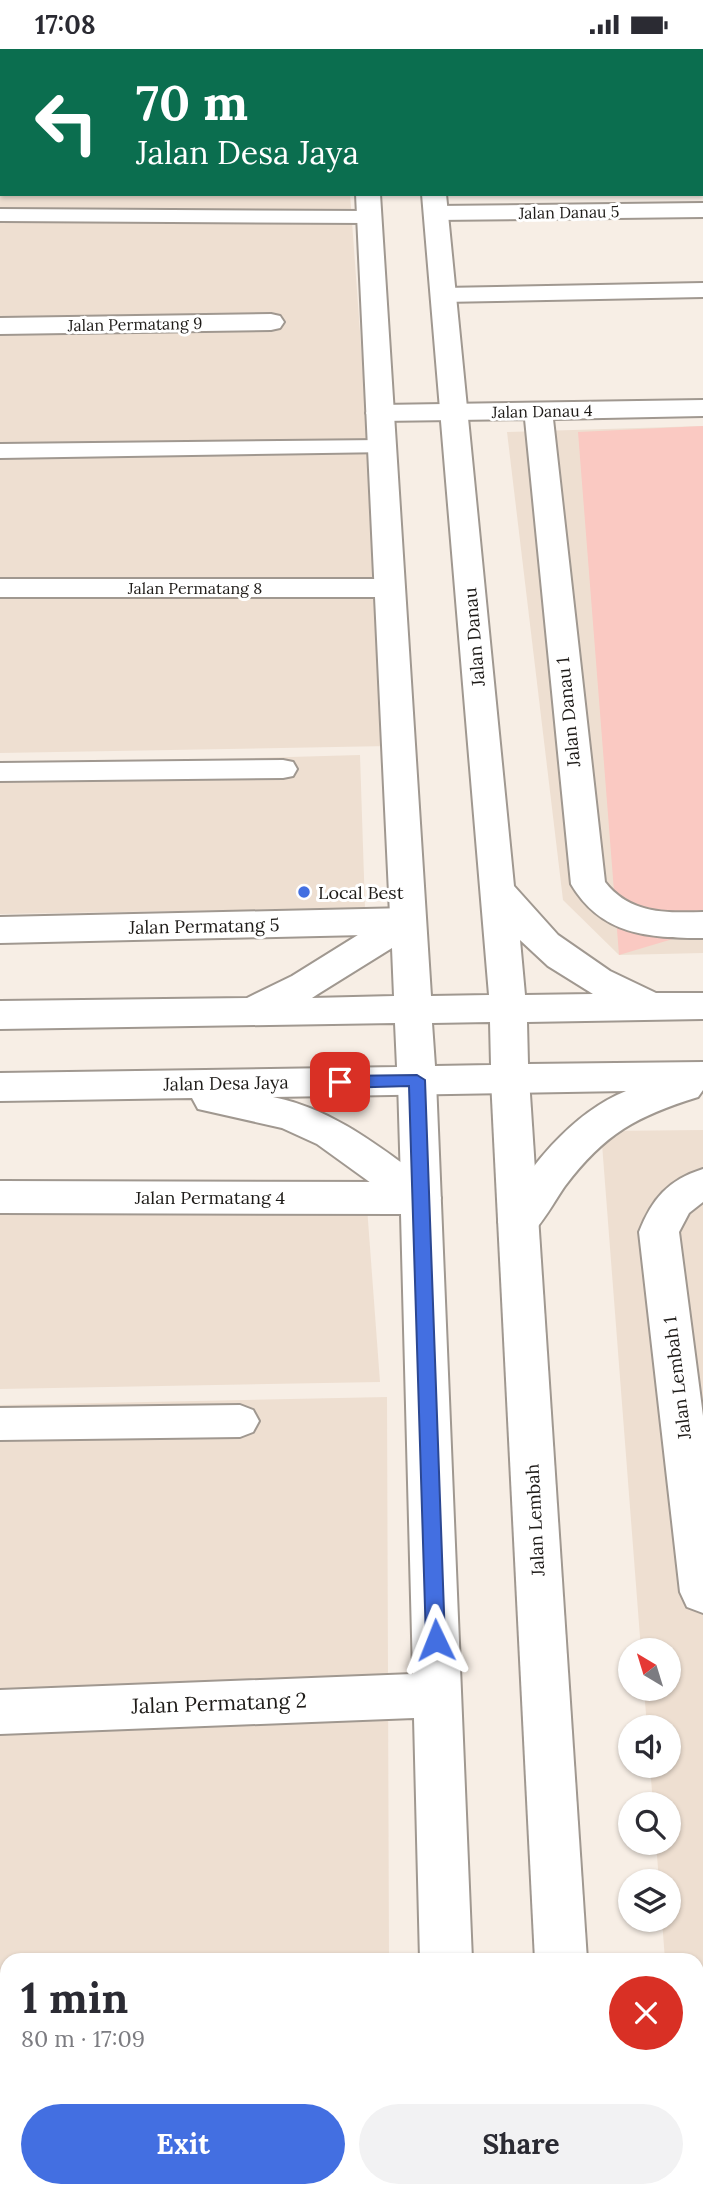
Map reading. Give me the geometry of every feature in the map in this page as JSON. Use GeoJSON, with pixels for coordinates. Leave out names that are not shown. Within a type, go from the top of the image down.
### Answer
{"type":"FeatureCollection","features":[{"type":"Feature","properties":{"kind":"street","name":"Jalan Danau 5"},"geometry":{"type":"LineString","coordinates":[[435,204],[703,210]]}},
{"type":"Feature","properties":{"kind":"street","name":"Jalan Danau"},"geometry":{"type":"LineString","coordinates":[[435,204],[508,1008],[510,1079]]}},
{"type":"Feature","properties":{"kind":"street"},"geometry":{"type":"LineString","coordinates":[[369,206],[414,1010],[446,1953]]}},
{"type":"Feature","properties":{"kind":"street","name":"Jalan Permatang 9"},"geometry":{"type":"LineString","coordinates":[[0,326],[271,322]]}},
{"type":"Feature","properties":{"kind":"street","name":"Jalan Danau 4"},"geometry":{"type":"LineString","coordinates":[[380,413],[703,408]]}},
{"type":"Feature","properties":{"kind":"street","name":"Jalan Danau 1"},"geometry":{"type":"LineString","coordinates":[[538,411],[588,884],[596,897],[613,912],[631,920],[650,925],[703,925]]}},
{"type":"Feature","properties":{"kind":"street","name":"Jalan Permatang 8"},"geometry":{"type":"LineString","coordinates":[[0,588],[390,588]]}},
{"type":"Feature","properties":{"kind":"street"},"geometry":{"type":"LineString","coordinates":[[497,888],[524,925],[555,955],[591,978],[652,1007]]}},
{"type":"Feature","properties":{"kind":"street"},"geometry":{"type":"LineString","coordinates":[[251,1012],[305,985],[408,921]]}},
{"type":"Feature","properties":{"kind":"street","name":"Jalan Permatang 5"},"geometry":{"type":"LineString","coordinates":[[0,930],[408,921]]}},
{"type":"Feature","properties":{"kind":"street"},"geometry":{"type":"LineString","coordinates":[[0,1015],[703,1006]]}},
{"type":"Feature","properties":{"kind":"street"},"geometry":{"type":"LineString","coordinates":[[518,1222],[552,1174],[585,1136],[628,1107],[703,1078]]}},
{"type":"Feature","properties":{"kind":"street","name":"Jalan Desa Jaya"},"geometry":{"type":"LineString","coordinates":[[0,1087],[703,1078]]}},
{"type":"Feature","properties":{"kind":"street","name":"Jalan Lembah"},"geometry":{"type":"LineString","coordinates":[[510,1079],[561,1953]]}},
{"type":"Feature","properties":{"kind":"street"},"geometry":{"type":"LineString","coordinates":[[160,1084],[204,1098],[289,1115],[331,1133],[421,1198]]}},
{"type":"Feature","properties":{"kind":"street","name":"Jalan Lembah 1"},"geometry":{"type":"LineString","coordinates":[[703,1184],[682,1194],[666,1212],[659,1232],[703,1592]]}},
{"type":"Feature","properties":{"kind":"street","name":"Jalan Permatang 4"},"geometry":{"type":"LineString","coordinates":[[0,1197],[421,1198]]}},
{"type":"Feature","properties":{"kind":"street","name":"Jalan Permatang 2"},"geometry":{"type":"LineString","coordinates":[[0,1712],[438,1695]]}},
{"type":"Feature","properties":{"kind":"lane"},"geometry":{"type":"LineString","coordinates":[[0,215],[369,206]]}},
{"type":"Feature","properties":{"kind":"lane"},"geometry":{"type":"LineString","coordinates":[[443,295],[703,290]]}},
{"type":"Feature","properties":{"kind":"lane"},"geometry":{"type":"LineString","coordinates":[[0,451],[382,447]]}},
{"type":"Feature","properties":{"kind":"lane"},"geometry":{"type":"LineString","coordinates":[[0,772],[283,769]]}},
{"type":"Feature","properties":{"kind":"lane"},"geometry":{"type":"LineString","coordinates":[[0,1424],[240,1421]]}},
{"type":"Feature","properties":{"kind":"shaded area"},"geometry":{"type":"Polygon","coordinates":[[[0,196],[350,196],[390,746],[0,753],[0,196]]]}},
{"type":"Feature","properties":{"kind":"shaded area"},"geometry":{"type":"Polygon","coordinates":[[[703,426],[703,953],[619,955],[563,900],[507,432],[703,426]]]}},
{"type":"Feature","properties":{"kind":"shaded area"},"geometry":{"type":"Polygon","coordinates":[[[360,755],[365,908],[0,914],[0,765],[360,755]]]}},
{"type":"Feature","properties":{"kind":"shaded area"},"geometry":{"type":"Polygon","coordinates":[[[703,1130],[703,1953],[664,1953],[663,1932],[681,1932],[681,1869],[658,1869],[657,1855],[681,1855],[681,1792],[652,1792],[651,1778],[681,1778],[681,1715],[646,1715],[645,1701],[681,1701],[681,1638],[640,1638],[601,1131],[703,1130]]]}},
{"type":"Feature","properties":{"kind":"shaded area"},"geometry":{"type":"Polygon","coordinates":[[[367,1207],[380,1382],[0,1389],[0,1214],[367,1207]]]}},
{"type":"Feature","properties":{"kind":"shaded area"},"geometry":{"type":"Polygon","coordinates":[[[387,1397],[389,1953],[0,1953],[0,1405],[387,1397]]]}},
{"type":"Feature","properties":{"kind":"building"},"geometry":{"type":"Polygon","coordinates":[[[703,426],[703,930],[619,955],[578,432],[703,426]]]}},
{"type":"Feature","properties":{"kind":"place","name":"Local Best"},"geometry":{"type":"Point","coordinates":[304,892]}},
{"type":"Feature","properties":{"kind":"route"},"geometry":{"type":"LineString","coordinates":[[340,1082],[417,1080],[436,1640]]}}]}
